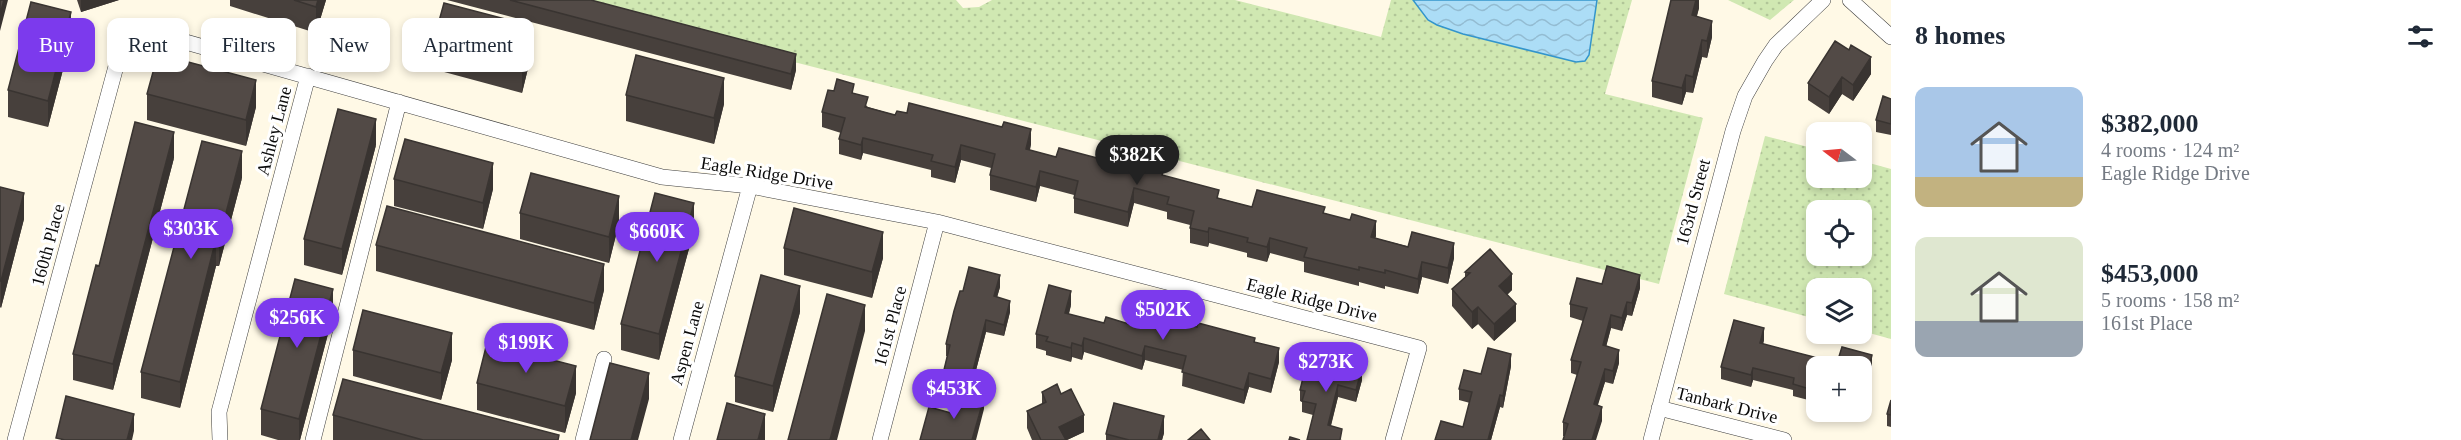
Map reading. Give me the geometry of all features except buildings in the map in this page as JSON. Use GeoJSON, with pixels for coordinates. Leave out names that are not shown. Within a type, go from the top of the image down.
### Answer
{"type":"FeatureCollection","features":[{"type":"Feature","properties":{"kind":"street","name":"163rd Street"},"geometry":{"type":"LineString","coordinates":[[1651,440],[1733,130],[1745,96],[1776,45],[1823,0]]}},
{"type":"Feature","properties":{"kind":"street"},"geometry":{"type":"LineString","coordinates":[[1850,0],[1891,37]]}},
{"type":"Feature","properties":{"kind":"street","name":"Eagle Ridge Drive"},"geometry":{"type":"LineString","coordinates":[[189,42],[662,177],[750,186],[937,222],[1419,348],[1393,440]]}},
{"type":"Feature","properties":{"kind":"street","name":"160th Place"},"geometry":{"type":"LineString","coordinates":[[15,440],[114,72]]}},
{"type":"Feature","properties":{"kind":"street","name":"Ashley Lane"},"geometry":{"type":"LineString","coordinates":[[220,440],[219,412],[308,76]]}},
{"type":"Feature","properties":{"kind":"street"},"geometry":{"type":"LineString","coordinates":[[313,440],[331,392],[399,102]]}},
{"type":"Feature","properties":{"kind":"street","name":"Aspen Lane"},"geometry":{"type":"LineString","coordinates":[[681,440],[750,186]]}},
{"type":"Feature","properties":{"kind":"street","name":"161st Place"},"geometry":{"type":"LineString","coordinates":[[880,440],[937,222]]}},
{"type":"Feature","properties":{"kind":"street"},"geometry":{"type":"LineString","coordinates":[[583,440],[604,359]]}},
{"type":"Feature","properties":{"kind":"street","name":"Tanbark Drive"},"geometry":{"type":"LineString","coordinates":[[1659,408],[1784,440]]}},
{"type":"Feature","properties":{"kind":"green space"},"geometry":{"type":"Polygon","coordinates":[[[553,0],[956,0],[963,8],[979,7],[992,0],[1235,0],[1381,37],[1391,0],[1632,0],[1605,94],[1703,118],[1659,284],[553,0]]]}},
{"type":"Feature","properties":{"kind":"green space"},"geometry":{"type":"Polygon","coordinates":[[[1728,0],[1794,0],[1770,20],[1728,0]]]}},
{"type":"Feature","properties":{"kind":"green space"},"geometry":{"type":"Polygon","coordinates":[[[1765,136],[1806,146],[1806,188],[1872,188],[1872,164],[1891,169],[1891,339],[1872,334],[1872,278],[1806,278],[1806,316],[1724,294],[1765,136]]]}},
{"type":"Feature","properties":{"kind":"water"},"geometry":{"type":"Polygon","coordinates":[[[1413,0],[1597,0],[1589,55],[1585,61],[1576,62],[1463,34],[1428,20],[1413,0]]]}}]}
